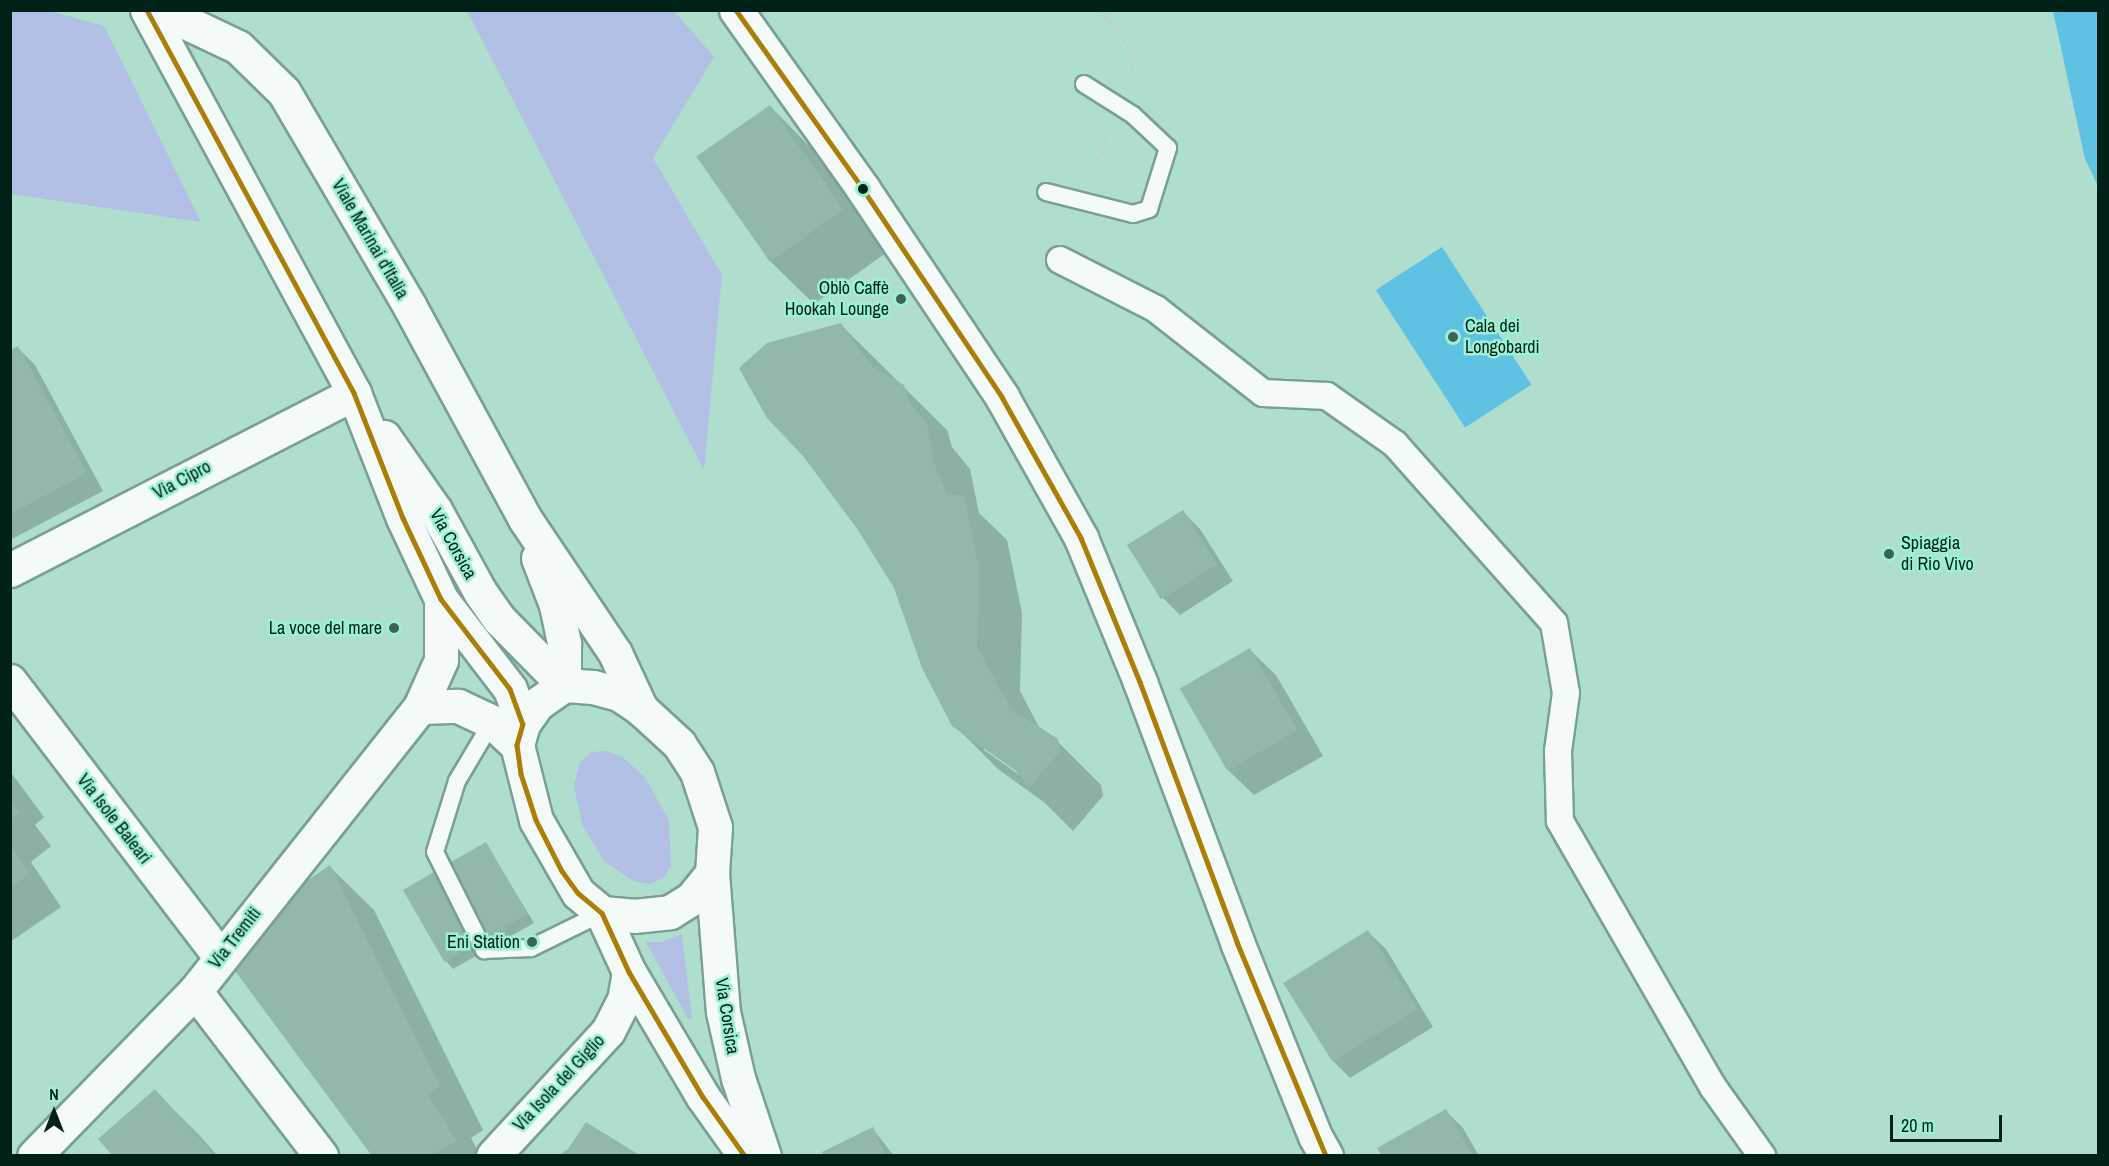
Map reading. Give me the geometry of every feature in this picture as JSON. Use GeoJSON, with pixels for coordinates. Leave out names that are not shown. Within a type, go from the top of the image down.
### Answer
{"type":"FeatureCollection","features":[{"type":"Feature","properties":{"kind":"main road","name":"Via Corsica"},"geometry":{"type":"LineString","coordinates":[[147,10],[354,393],[402,518],[441,599],[510,689],[510,730],[537,820],[578,893],[602,913],[629,972],[703,1097],[745,1155]]}},
{"type":"Feature","properties":{"kind":"main road","name":"Viale Marinai d'Italia"},"geometry":{"type":"LineString","coordinates":[[160,10],[238,47],[284,92],[410,307],[525,519],[615,653],[641,709]]}},
{"type":"Feature","properties":{"kind":"main road"},"geometry":{"type":"LineString","coordinates":[[736,10],[1002,396],[1081,538],[1140,682],[1241,953],[1315,1136],[1326,1155]]}},
{"type":"Feature","properties":{"kind":"main road","name":"Via Corsica"},"geometry":{"type":"LineString","coordinates":[[354,393],[435,510],[480,592],[499,619],[564,685],[593,687],[619,694],[641,709],[679,744],[697,772],[715,827],[712,873],[723,1012],[738,1078],[764,1155]]}},
{"type":"Feature","properties":{"kind":"main road","name":"Via Cipro"},"geometry":{"type":"LineString","coordinates":[[10,570],[354,393]]}},
{"type":"Feature","properties":{"kind":"main road","name":"Viale Marinai d'Italia"},"geometry":{"type":"LineString","coordinates":[[525,519],[546,584],[556,605],[564,644],[564,685]]}},
{"type":"Feature","properties":{"kind":"main road"},"geometry":{"type":"LineString","coordinates":[[499,619],[517,623],[534,616],[544,602],[546,584]]}},
{"type":"Feature","properties":{"kind":"main road","name":"Via Tremiti"},"geometry":{"type":"LineString","coordinates":[[34,1155],[195,991],[219,955],[420,707],[441,660],[441,599]]}},
{"type":"Feature","properties":{"kind":"main road","name":"Via Isole Baleari"},"geometry":{"type":"LineString","coordinates":[[10,681],[219,955]]}},
{"type":"Feature","properties":{"kind":"main road"},"geometry":{"type":"LineString","coordinates":[[420,707],[458,706],[510,730],[537,704],[564,685]]}},
{"type":"Feature","properties":{"kind":"main road"},"geometry":{"type":"LineString","coordinates":[[602,913],[634,916],[670,912],[692,898],[712,873]]}},
{"type":"Feature","properties":{"kind":"main road","name":"Via Isola del Giglio"},"geometry":{"type":"LineString","coordinates":[[493,1155],[608,1031],[624,1000],[629,972]]}},
{"type":"Feature","properties":{"kind":"main road"},"geometry":{"type":"LineString","coordinates":[[195,991],[321,1155]]}},
{"type":"Feature","properties":{"kind":"street"},"geometry":{"type":"LineString","coordinates":[[1060,260],[1156,309],[1263,393],[1327,396],[1395,444],[1554,623],[1566,693],[1558,751],[1560,821],[1713,1087],[1762,1155]]}},
{"type":"Feature","properties":{"kind":"lane"},"geometry":{"type":"LineString","coordinates":[[1046,192],[1133,214],[1149,209],[1168,148],[1117,105],[1084,84]]}},
{"type":"Feature","properties":{"kind":"lane"},"geometry":{"type":"LineString","coordinates":[[510,730],[457,781],[435,852],[484,950],[531,948],[602,913]]}},
{"type":"Feature","properties":{"kind":"path"},"geometry":{"type":"LineString","coordinates":[[1082,202],[1135,58],[1101,10]]}},
{"type":"Feature","properties":{"kind":"shaded area"},"geometry":{"type":"Polygon","coordinates":[[[11,10],[50,11],[104,26],[201,222],[11,194],[11,10]]]}},
{"type":"Feature","properties":{"kind":"shaded area"},"geometry":{"type":"Polygon","coordinates":[[[467,11],[674,11],[714,57],[653,158],[722,275],[704,470],[467,11]]]}},
{"type":"Feature","properties":{"kind":"shaded area"},"geometry":{"type":"Polygon","coordinates":[[[2053,11],[2098,11],[2098,186],[2085,159],[2053,11]]]}},
{"type":"Feature","properties":{"kind":"shaded area","name":"Cala dei Longobardi"},"geometry":{"type":"Polygon","coordinates":[[[1442,247],[1531,385],[1465,428],[1376,290],[1442,247]]]}},
{"type":"Feature","properties":{"kind":"shaded area"},"geometry":{"type":"Polygon","coordinates":[[[606,751],[621,756],[644,776],[669,820],[671,865],[664,878],[650,884],[633,881],[604,861],[582,824],[574,786],[579,763],[592,752],[606,751]]]}},
{"type":"Feature","properties":{"kind":"shaded area"},"geometry":{"type":"Polygon","coordinates":[[[682,934],[692,1018],[688,1019],[646,942],[661,942],[682,934]]]}},
{"type":"Feature","properties":{"kind":"building"},"geometry":{"type":"Polygon","coordinates":[[[770,105],[843,210],[770,261],[696,157],[770,105]]]}},
{"type":"Feature","properties":{"kind":"building"},"geometry":{"type":"Polygon","coordinates":[[[841,323],[872,367],[904,385],[909,402],[927,424],[933,460],[947,495],[964,495],[979,569],[977,646],[1011,709],[1058,739],[1060,752],[1029,788],[1016,771],[952,726],[922,668],[894,588],[858,530],[803,456],[767,418],[739,368],[767,343],[841,323]]]}},
{"type":"Feature","properties":{"kind":"building"},"geometry":{"type":"Polygon","coordinates":[[[18,346],[87,473],[10,514],[10,350],[18,346]]]}},
{"type":"Feature","properties":{"kind":"building"},"geometry":{"type":"Polygon","coordinates":[[[1183,510],[1217,564],[1161,599],[1127,545],[1183,510]]]}},
{"type":"Feature","properties":{"kind":"building"},"geometry":{"type":"Polygon","coordinates":[[[1250,648],[1298,730],[1227,771],[1180,688],[1250,648]]]}},
{"type":"Feature","properties":{"kind":"building"},"geometry":{"type":"Polygon","coordinates":[[[10,801],[20,813],[10,820],[10,801]]]}},
{"type":"Feature","properties":{"kind":"building"},"geometry":{"type":"Polygon","coordinates":[[[486,842],[528,914],[444,962],[403,890],[486,842]]]}},
{"type":"Feature","properties":{"kind":"building"},"geometry":{"type":"Polygon","coordinates":[[[10,845],[30,874],[10,887],[10,845]]]}},
{"type":"Feature","properties":{"kind":"building"},"geometry":{"type":"Polygon","coordinates":[[[330,865],[440,1086],[428,1094],[456,1141],[433,1156],[372,1156],[230,964],[292,891],[330,865]]]}},
{"type":"Feature","properties":{"kind":"building"},"geometry":{"type":"Polygon","coordinates":[[[1368,930],[1417,1009],[1332,1062],[1283,983],[1368,930]]]}},
{"type":"Feature","properties":{"kind":"building"},"geometry":{"type":"Polygon","coordinates":[[[155,1089],[215,1156],[113,1156],[98,1139],[155,1089]]]}},
{"type":"Feature","properties":{"kind":"building"},"geometry":{"type":"Polygon","coordinates":[[[1446,1109],[1473,1156],[1382,1156],[1377,1148],[1446,1109]]]}},
{"type":"Feature","properties":{"kind":"building"},"geometry":{"type":"Polygon","coordinates":[[[586,1122],[641,1156],[558,1156],[568,1149],[586,1122]]]}},
{"type":"Feature","properties":{"kind":"building"},"geometry":{"type":"Polygon","coordinates":[[[873,1127],[886,1156],[824,1156],[822,1152],[873,1127]]]}},
{"type":"Feature","properties":{"kind":"transit line"},"geometry":{"type":"LineString","coordinates":[[147,10],[354,393],[403,518],[441,599],[510,689],[523,724],[517,745],[521,774],[536,820],[562,871],[578,893],[602,913],[629,972],[703,1097],[745,1156]]}},
{"type":"Feature","properties":{"kind":"transit line"},"geometry":{"type":"LineString","coordinates":[[736,10],[863,189],[1002,397],[1081,538],[1140,682],[1237,942],[1326,1156]]}},
{"type":"Feature","properties":{"kind":"place","name":"Oblò Caffè Hookah Lounge"},"geometry":{"type":"Point","coordinates":[901,299]}},
{"type":"Feature","properties":{"kind":"place","name":"Cala dei Longobardi"},"geometry":{"type":"Point","coordinates":[1453,337]}},
{"type":"Feature","properties":{"kind":"place","name":"Spiaggia di Rio Vivo"},"geometry":{"type":"Point","coordinates":[1889,554]}},
{"type":"Feature","properties":{"kind":"place","name":"La voce del mare"},"geometry":{"type":"Point","coordinates":[394,628]}},
{"type":"Feature","properties":{"kind":"place","name":"Eni Station"},"geometry":{"type":"Point","coordinates":[532,942]}}]}
